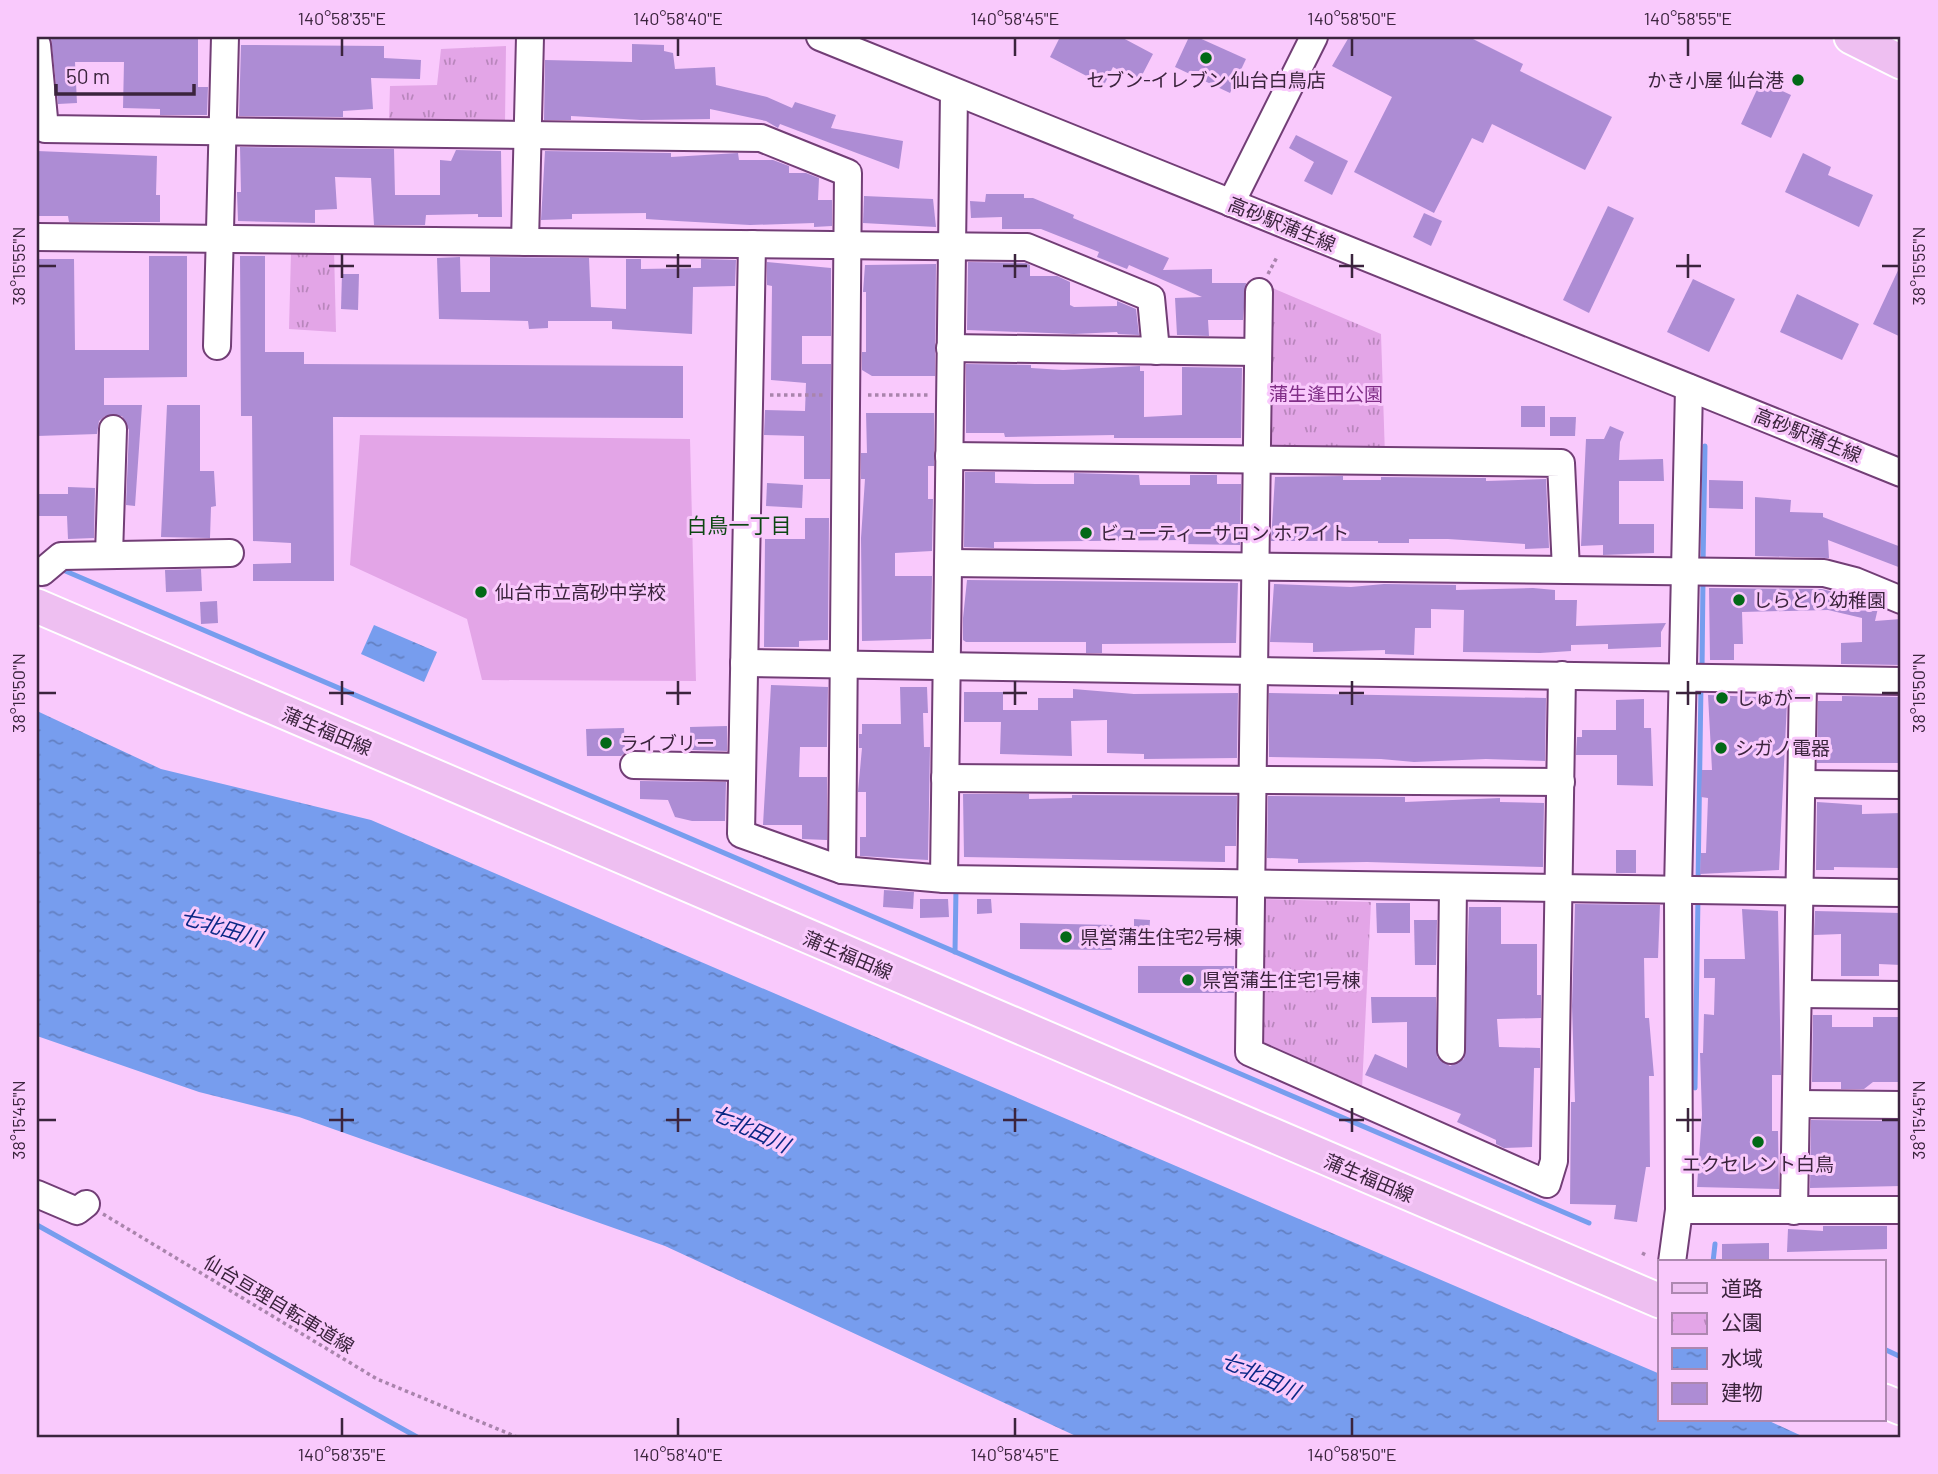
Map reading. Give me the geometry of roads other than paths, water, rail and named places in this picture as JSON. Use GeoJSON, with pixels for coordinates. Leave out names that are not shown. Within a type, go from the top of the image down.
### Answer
{"type":"FeatureCollection","features":[{"type":"Feature","properties":{"kind":"main road"},"geometry":{"type":"LineString","coordinates":[[1851,37],[1901,62]]}},
{"type":"Feature","properties":{"kind":"main road","name":"蒲生福田線"},"geometry":{"type":"LineString","coordinates":[[37,606],[1658,1300]]}},
{"type":"Feature","properties":{"kind":"street"},"geometry":{"type":"LineString","coordinates":[[218,346],[225,37]]}},
{"type":"Feature","properties":{"kind":"street"},"geometry":{"type":"LineString","coordinates":[[525,242],[530,37]]}},
{"type":"Feature","properties":{"kind":"street","name":"高砂駅蒲生線"},"geometry":{"type":"LineString","coordinates":[[820,37],[1901,472]]}},
{"type":"Feature","properties":{"kind":"street"},"geometry":{"type":"LineString","coordinates":[[1231,203],[1314,37]]}},
{"type":"Feature","properties":{"kind":"street"},"geometry":{"type":"LineString","coordinates":[[37,45],[45,129],[222,134],[761,138],[848,173],[842,870]]}},
{"type":"Feature","properties":{"kind":"street"},"geometry":{"type":"LineString","coordinates":[[952,879],[959,246],[954,92]]}},
{"type":"Feature","properties":{"kind":"street"},"geometry":{"type":"LineString","coordinates":[[37,237],[1027,247],[1151,298],[1156,351]]}},
{"type":"Feature","properties":{"kind":"street"},"geometry":{"type":"LineString","coordinates":[[752,244],[741,834],[842,870],[952,879],[1901,893]]}},
{"type":"Feature","properties":{"kind":"street"},"geometry":{"type":"LineString","coordinates":[[1259,292],[1250,1052],[1547,1184],[1555,1161],[1562,675]]}},
{"type":"Feature","properties":{"kind":"street"},"geometry":{"type":"LineString","coordinates":[[958,348],[1258,352]]}},
{"type":"Feature","properties":{"kind":"street"},"geometry":{"type":"LineString","coordinates":[[1660,1259],[1679,1210],[1691,891],[1697,572],[1689,388]]}},
{"type":"Feature","properties":{"kind":"street"},"geometry":{"type":"LineString","coordinates":[[109,555],[113,429]]}},
{"type":"Feature","properties":{"kind":"street"},"geometry":{"type":"LineString","coordinates":[[957,456],[1562,463],[1566,570]]}},
{"type":"Feature","properties":{"kind":"street"},"geometry":{"type":"LineString","coordinates":[[37,571],[42,572],[61,556],[230,553]]}},
{"type":"Feature","properties":{"kind":"street"},"geometry":{"type":"LineString","coordinates":[[955,563],[1824,573],[1855,581],[1901,600]]}},
{"type":"Feature","properties":{"kind":"street"},"geometry":{"type":"LineString","coordinates":[[744,663],[1695,677],[1803,682],[1901,681]]}},
{"type":"Feature","properties":{"kind":"street"},"geometry":{"type":"LineString","coordinates":[[1794,1211],[1802,891],[1803,682]]}},
{"type":"Feature","properties":{"kind":"street"},"geometry":{"type":"LineString","coordinates":[[634,765],[742,767]]}},
{"type":"Feature","properties":{"kind":"street"},"geometry":{"type":"LineString","coordinates":[[953,778],[1560,782]]}},
{"type":"Feature","properties":{"kind":"street"},"geometry":{"type":"LineString","coordinates":[[1802,785],[1901,785]]}},
{"type":"Feature","properties":{"kind":"street"},"geometry":{"type":"LineString","coordinates":[[1451,1050],[1453,887]]}},
{"type":"Feature","properties":{"kind":"street"},"geometry":{"type":"LineString","coordinates":[[1799,995],[1901,995]]}},
{"type":"Feature","properties":{"kind":"street"},"geometry":{"type":"LineString","coordinates":[[1798,1104],[1901,1105]]}},
{"type":"Feature","properties":{"kind":"street"},"geometry":{"type":"LineString","coordinates":[[37,1194],[77,1211],[86,1204]]}},
{"type":"Feature","properties":{"kind":"street"},"geometry":{"type":"LineString","coordinates":[[1679,1210],[1901,1210]]}},
{"type":"Feature","properties":{"kind":"water"},"geometry":{"type":"Polygon","coordinates":[[[374,625],[437,652],[424,682],[361,654],[374,625]]]}},
{"type":"Feature","properties":{"kind":"water","name":"七北田川"},"geometry":{"type":"Polygon","coordinates":[[[37,711],[161,769],[371,820],[1658,1373],[1658,1422],[1771,1422],[1804,1437],[1078,1437],[665,1246],[299,1117],[199,1092],[37,1036],[37,711]]]}},
{"type":"Feature","properties":{"kind":"waterway"},"geometry":{"type":"LineString","coordinates":[[1703,566],[1705,446]]}},
{"type":"Feature","properties":{"kind":"waterway"},"geometry":{"type":"LineString","coordinates":[[63,570],[1589,1223]]}},
{"type":"Feature","properties":{"kind":"waterway"},"geometry":{"type":"LineString","coordinates":[[1702,671],[1703,579]]}},
{"type":"Feature","properties":{"kind":"waterway"},"geometry":{"type":"LineString","coordinates":[[1698,884],[1701,684]]}},
{"type":"Feature","properties":{"kind":"waterway"},"geometry":{"type":"LineString","coordinates":[[955,952],[956,888]]}},
{"type":"Feature","properties":{"kind":"waterway"},"geometry":{"type":"LineString","coordinates":[[1695,1088],[1698,897]]}},
{"type":"Feature","properties":{"kind":"waterway"},"geometry":{"type":"LineString","coordinates":[[37,1225],[417,1437]]}},
{"type":"Feature","properties":{"kind":"waterway"},"geometry":{"type":"LineString","coordinates":[[1713,1260],[1715,1244]]}},
{"type":"Feature","properties":{"kind":"waterway"},"geometry":{"type":"LineString","coordinates":[[1885,1349],[1901,1357]]}},
{"type":"Feature","properties":{"kind":"place","name":"セブン-イレブン 仙台白鳥店"},"geometry":{"type":"Point","coordinates":[1206,58]}},
{"type":"Feature","properties":{"kind":"place","name":"かき小屋 仙台港"},"geometry":{"type":"Point","coordinates":[1798,80]}},
{"type":"Feature","properties":{"kind":"place","name":"ビューティーサロン ホワイト"},"geometry":{"type":"Point","coordinates":[1086,533]}},
{"type":"Feature","properties":{"kind":"place","name":"仙台市立高砂中学校"},"geometry":{"type":"Point","coordinates":[481,592]}},
{"type":"Feature","properties":{"kind":"place","name":"しらとり幼稚園"},"geometry":{"type":"Point","coordinates":[1739,600]}},
{"type":"Feature","properties":{"kind":"place","name":"しゅがー"},"geometry":{"type":"Point","coordinates":[1722,698]}},
{"type":"Feature","properties":{"kind":"place","name":"ライブリー"},"geometry":{"type":"Point","coordinates":[606,743]}},
{"type":"Feature","properties":{"kind":"place","name":"シガノ電器"},"geometry":{"type":"Point","coordinates":[1721,748]}},
{"type":"Feature","properties":{"kind":"place","name":"県営蒲生住宅2号棟"},"geometry":{"type":"Point","coordinates":[1066,937]}},
{"type":"Feature","properties":{"kind":"place","name":"県営蒲生住宅1号棟"},"geometry":{"type":"Point","coordinates":[1188,980]}},
{"type":"Feature","properties":{"kind":"place","name":"エクセレント白鳥"},"geometry":{"type":"Point","coordinates":[1758,1142]}},
{"type":"Feature","properties":{"kind":"district","name":"白鳥一丁目"},"geometry":{"type":"Point","coordinates":[739,526]}},
{"type":"Feature","properties":{"kind":"park label","name":"蒲生逢田公園"},"geometry":{"type":"Point","coordinates":[1326,394]}}]}
